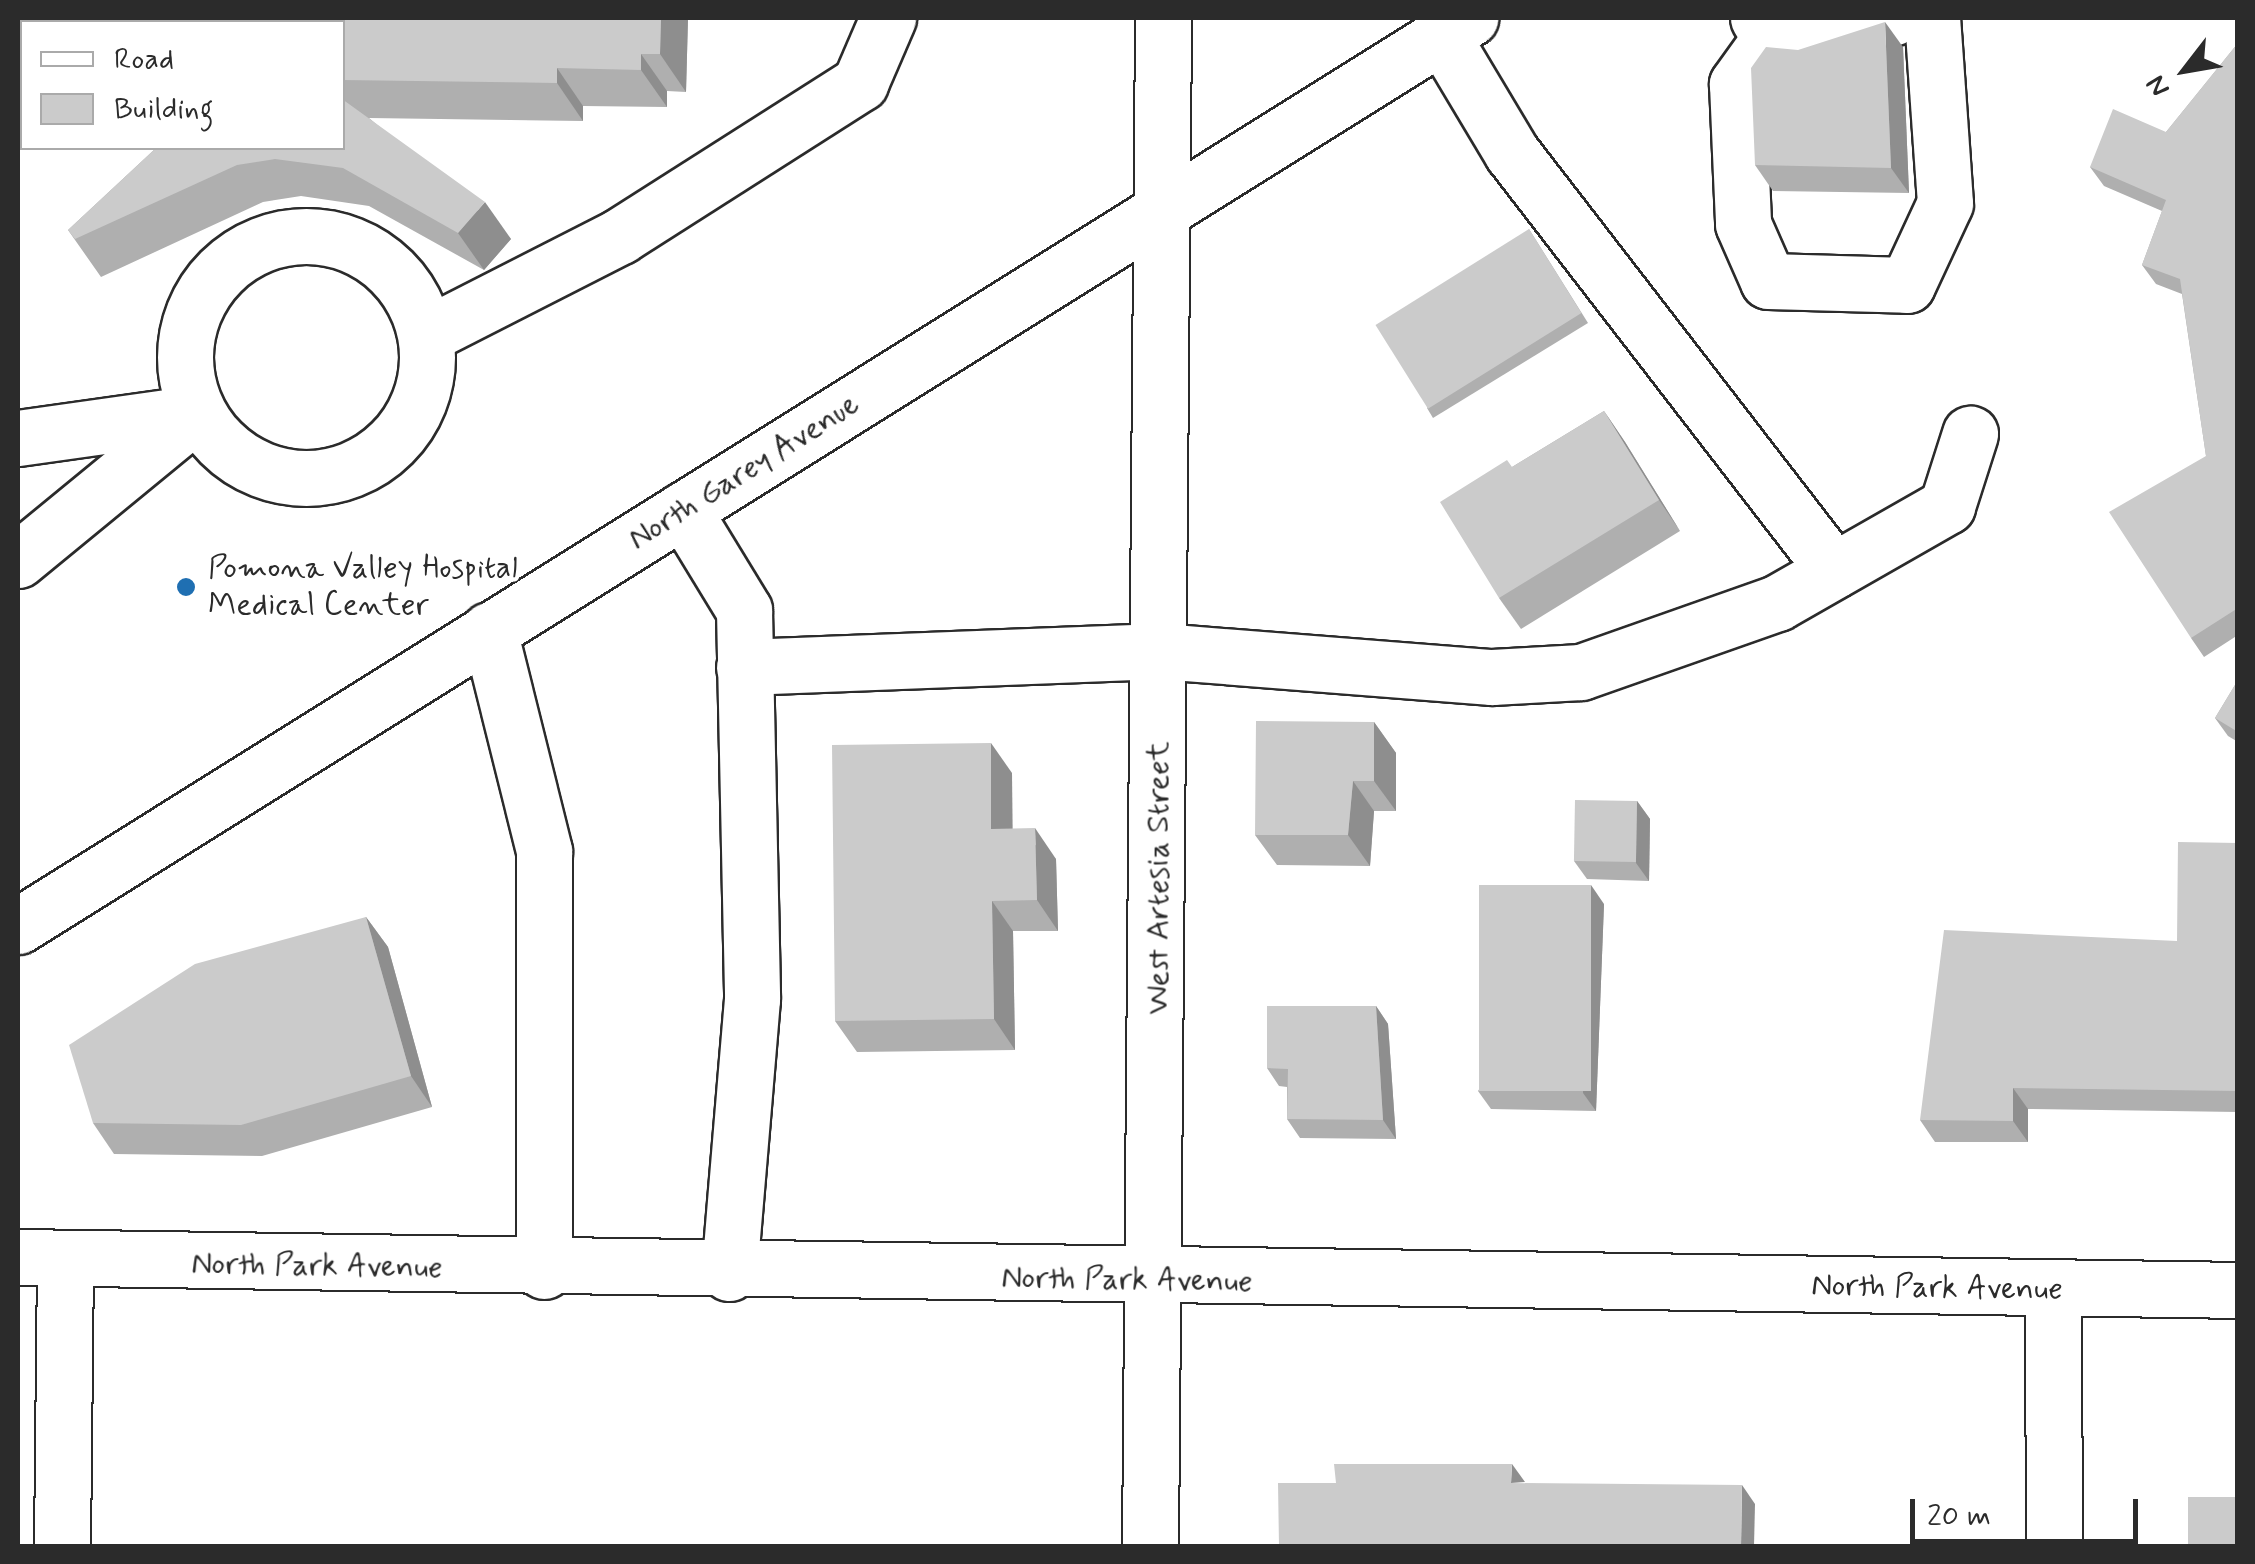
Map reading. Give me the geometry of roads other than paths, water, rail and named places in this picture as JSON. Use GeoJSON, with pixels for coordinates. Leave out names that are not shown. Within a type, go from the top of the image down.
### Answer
{"type":"FeatureCollection","features":[{"type":"Feature","properties":{"kind":"street"},"geometry":{"type":"LineString","coordinates":[[426,335],[620,236],[860,83],[888,18]]}},
{"type":"Feature","properties":{"kind":"street","name":"West Artesia Street"},"geometry":{"type":"LineString","coordinates":[[1150,1546],[1156,1280],[1163,18]]}},
{"type":"Feature","properties":{"kind":"street"},"geometry":{"type":"LineString","coordinates":[[1892,18],[1806,45],[1764,28],[1738,84],[1743,224],[1768,281],[1906,285],[1945,203],[1932,18]]}},
{"type":"Feature","properties":{"kind":"street"},"geometry":{"type":"LineString","coordinates":[[1456,27],[1512,153],[1834,570]]}},
{"type":"Feature","properties":{"kind":"street","name":"North Garey Avenue"},"geometry":{"type":"LineString","coordinates":[[18,926],[1456,27]]}},
{"type":"Feature","properties":{"kind":"street"},"geometry":{"type":"LineString","coordinates":[[308,234],[384,263],[426,335],[416,410],[364,465],[288,478],[220,444],[197,412],[186,330],[230,260],[266,240],[308,234]]}},
{"type":"Feature","properties":{"kind":"street"},"geometry":{"type":"LineString","coordinates":[[18,438],[197,412]]}},
{"type":"Feature","properties":{"kind":"street"},"geometry":{"type":"LineString","coordinates":[[18,560],[197,412]]}},
{"type":"Feature","properties":{"kind":"street"},"geometry":{"type":"LineString","coordinates":[[744,667],[1160,652],[1492,676],[1580,672],[1777,603],[1947,506],[1970,434]]}},
{"type":"Feature","properties":{"kind":"street"},"geometry":{"type":"LineString","coordinates":[[684,510],[744,610],[752,999],[729,1273]]}},
{"type":"Feature","properties":{"kind":"street"},"geometry":{"type":"LineString","coordinates":[[489,630],[544,851],[544,1271]]}},
{"type":"Feature","properties":{"kind":"street"},"geometry":{"type":"LineString","coordinates":[[42,1259],[62,1546]]}},
{"type":"Feature","properties":{"kind":"street","name":"North Park Avenue"},"geometry":{"type":"LineString","coordinates":[[42,1259],[1156,1280],[2238,1290]]}},
{"type":"Feature","properties":{"kind":"street"},"geometry":{"type":"LineString","coordinates":[[2052,1289],[2054,1546]]}},
{"type":"Feature","properties":{"kind":"place","name":"Pomona Valley Hospital Medical Center"},"geometry":{"type":"Point","coordinates":[186,587]}}]}
